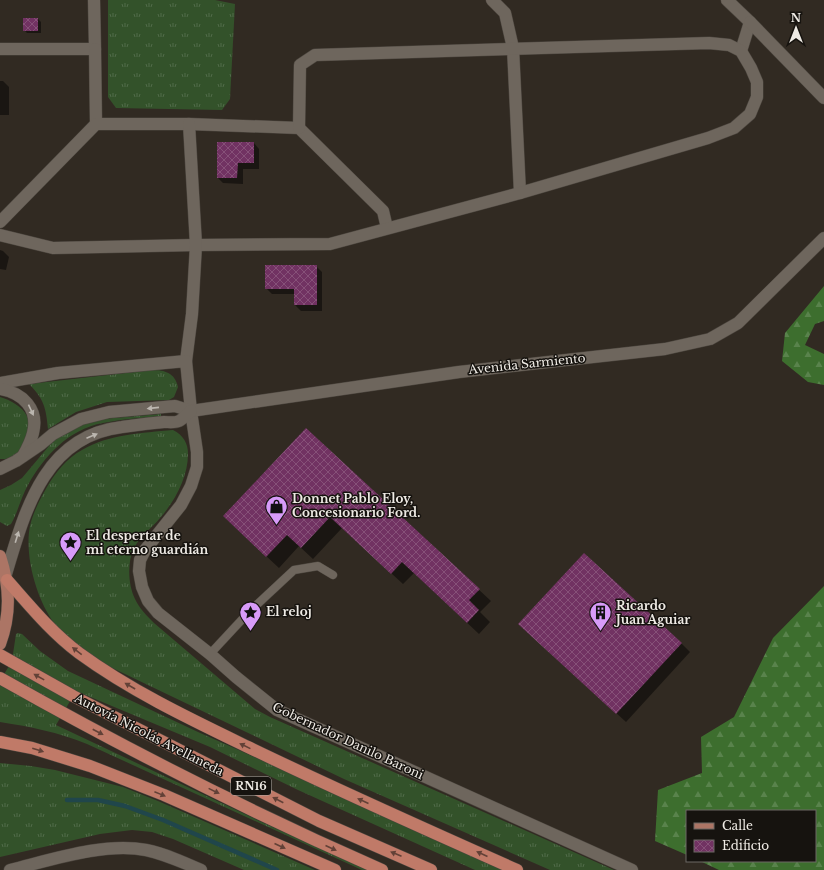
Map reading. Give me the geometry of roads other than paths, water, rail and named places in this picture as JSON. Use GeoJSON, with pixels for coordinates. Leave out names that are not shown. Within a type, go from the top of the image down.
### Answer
{"type":"FeatureCollection","features":[{"type":"Feature","properties":{"kind":"highway"},"geometry":{"type":"LineString","coordinates":[[6,577],[53,632],[79,653],[108,673],[175,712],[326,785],[517,870]]}},
{"type":"Feature","properties":{"kind":"highway","name":"Autovía Nicolás Avellaneda"},"geometry":{"type":"LineString","coordinates":[[0,655],[73,696],[319,821],[431,870]]}},
{"type":"Feature","properties":{"kind":"highway","name":"Autovía Nicolás Avellaneda"},"geometry":{"type":"LineString","coordinates":[[0,678],[64,714],[184,776],[326,845],[382,870]]}},
{"type":"Feature","properties":{"kind":"highway"},"geometry":{"type":"LineString","coordinates":[[0,742],[32,748],[90,766],[164,795],[335,870]]}},
{"type":"Feature","properties":{"kind":"main road"},"geometry":{"type":"LineString","coordinates":[[0,556],[6,577],[8,606],[4,632],[0,644]]}},
{"type":"Feature","properties":{"kind":"street"},"geometry":{"type":"LineString","coordinates":[[0,222],[96,124],[94,0]]}},
{"type":"Feature","properties":{"kind":"street"},"geometry":{"type":"LineString","coordinates":[[492,0],[505,13],[513,48],[520,193]]}},
{"type":"Feature","properties":{"kind":"street"},"geometry":{"type":"LineString","coordinates":[[727,0],[824,98]]}},
{"type":"Feature","properties":{"kind":"street"},"geometry":{"type":"LineString","coordinates":[[741,52],[750,22]]}},
{"type":"Feature","properties":{"kind":"street"},"geometry":{"type":"LineString","coordinates":[[0,235],[53,248],[330,244],[520,193],[708,138],[734,128],[750,114],[757,97],[757,82],[752,68],[741,52],[728,45],[709,43],[315,55],[300,65],[299,128]]}},
{"type":"Feature","properties":{"kind":"street"},"geometry":{"type":"LineString","coordinates":[[0,49],[95,49]]}},
{"type":"Feature","properties":{"kind":"street"},"geometry":{"type":"LineString","coordinates":[[96,124],[189,124],[299,128],[383,211],[387,228]]}},
{"type":"Feature","properties":{"kind":"street","name":"Gobernador Danilo Baroni"},"geometry":{"type":"LineString","coordinates":[[189,124],[196,245],[192,314],[186,361],[197,452],[197,467],[191,486],[181,505],[145,550],[140,560],[139,571],[142,586],[148,601],[158,613],[277,710],[632,870]]}},
{"type":"Feature","properties":{"kind":"street","name":"Avenida Sarmiento"},"geometry":{"type":"LineString","coordinates":[[0,469],[23,456],[67,426],[81,419],[110,412],[175,406],[191,411],[459,372],[665,349],[710,339],[738,324],[824,238]]}},
{"type":"Feature","properties":{"kind":"street"},"geometry":{"type":"LineString","coordinates":[[0,384],[58,373],[186,361]]}},
{"type":"Feature","properties":{"kind":"street"},"geometry":{"type":"LineString","coordinates":[[0,389],[20,396],[30,405],[34,418],[33,432],[23,456]]}},
{"type":"Feature","properties":{"kind":"street","name":"Avenida Sarmiento"},"geometry":{"type":"LineString","coordinates":[[6,577],[30,500],[52,465],[68,450],[82,440],[117,428],[178,422],[191,411]]}},
{"type":"Feature","properties":{"kind":"street"},"geometry":{"type":"LineString","coordinates":[[10,870],[83,853],[116,848],[146,850],[166,855],[201,870]]}},
{"type":"Feature","properties":{"kind":"lane"},"geometry":{"type":"LineString","coordinates":[[210,654],[249,612],[294,570],[318,566],[333,575]]}},
{"type":"Feature","properties":{"kind":"waterway"},"geometry":{"type":"LineString","coordinates":[[67,800],[98,800],[125,806],[163,820],[277,870]]}},
{"type":"Feature","properties":{"kind":"place","name":"Donnet Pablo Eloy, Concesionario Ford."},"geometry":{"type":"Point","coordinates":[277,526]}},
{"type":"Feature","properties":{"kind":"place","name":"El despertar de mi eterno guardián"},"geometry":{"type":"Point","coordinates":[70,562]}},
{"type":"Feature","properties":{"kind":"place","name":"El reloj"},"geometry":{"type":"Point","coordinates":[251,632]}},
{"type":"Feature","properties":{"kind":"place","name":"Ricardo Juan Aguiar"},"geometry":{"type":"Point","coordinates":[600,632]}}]}
